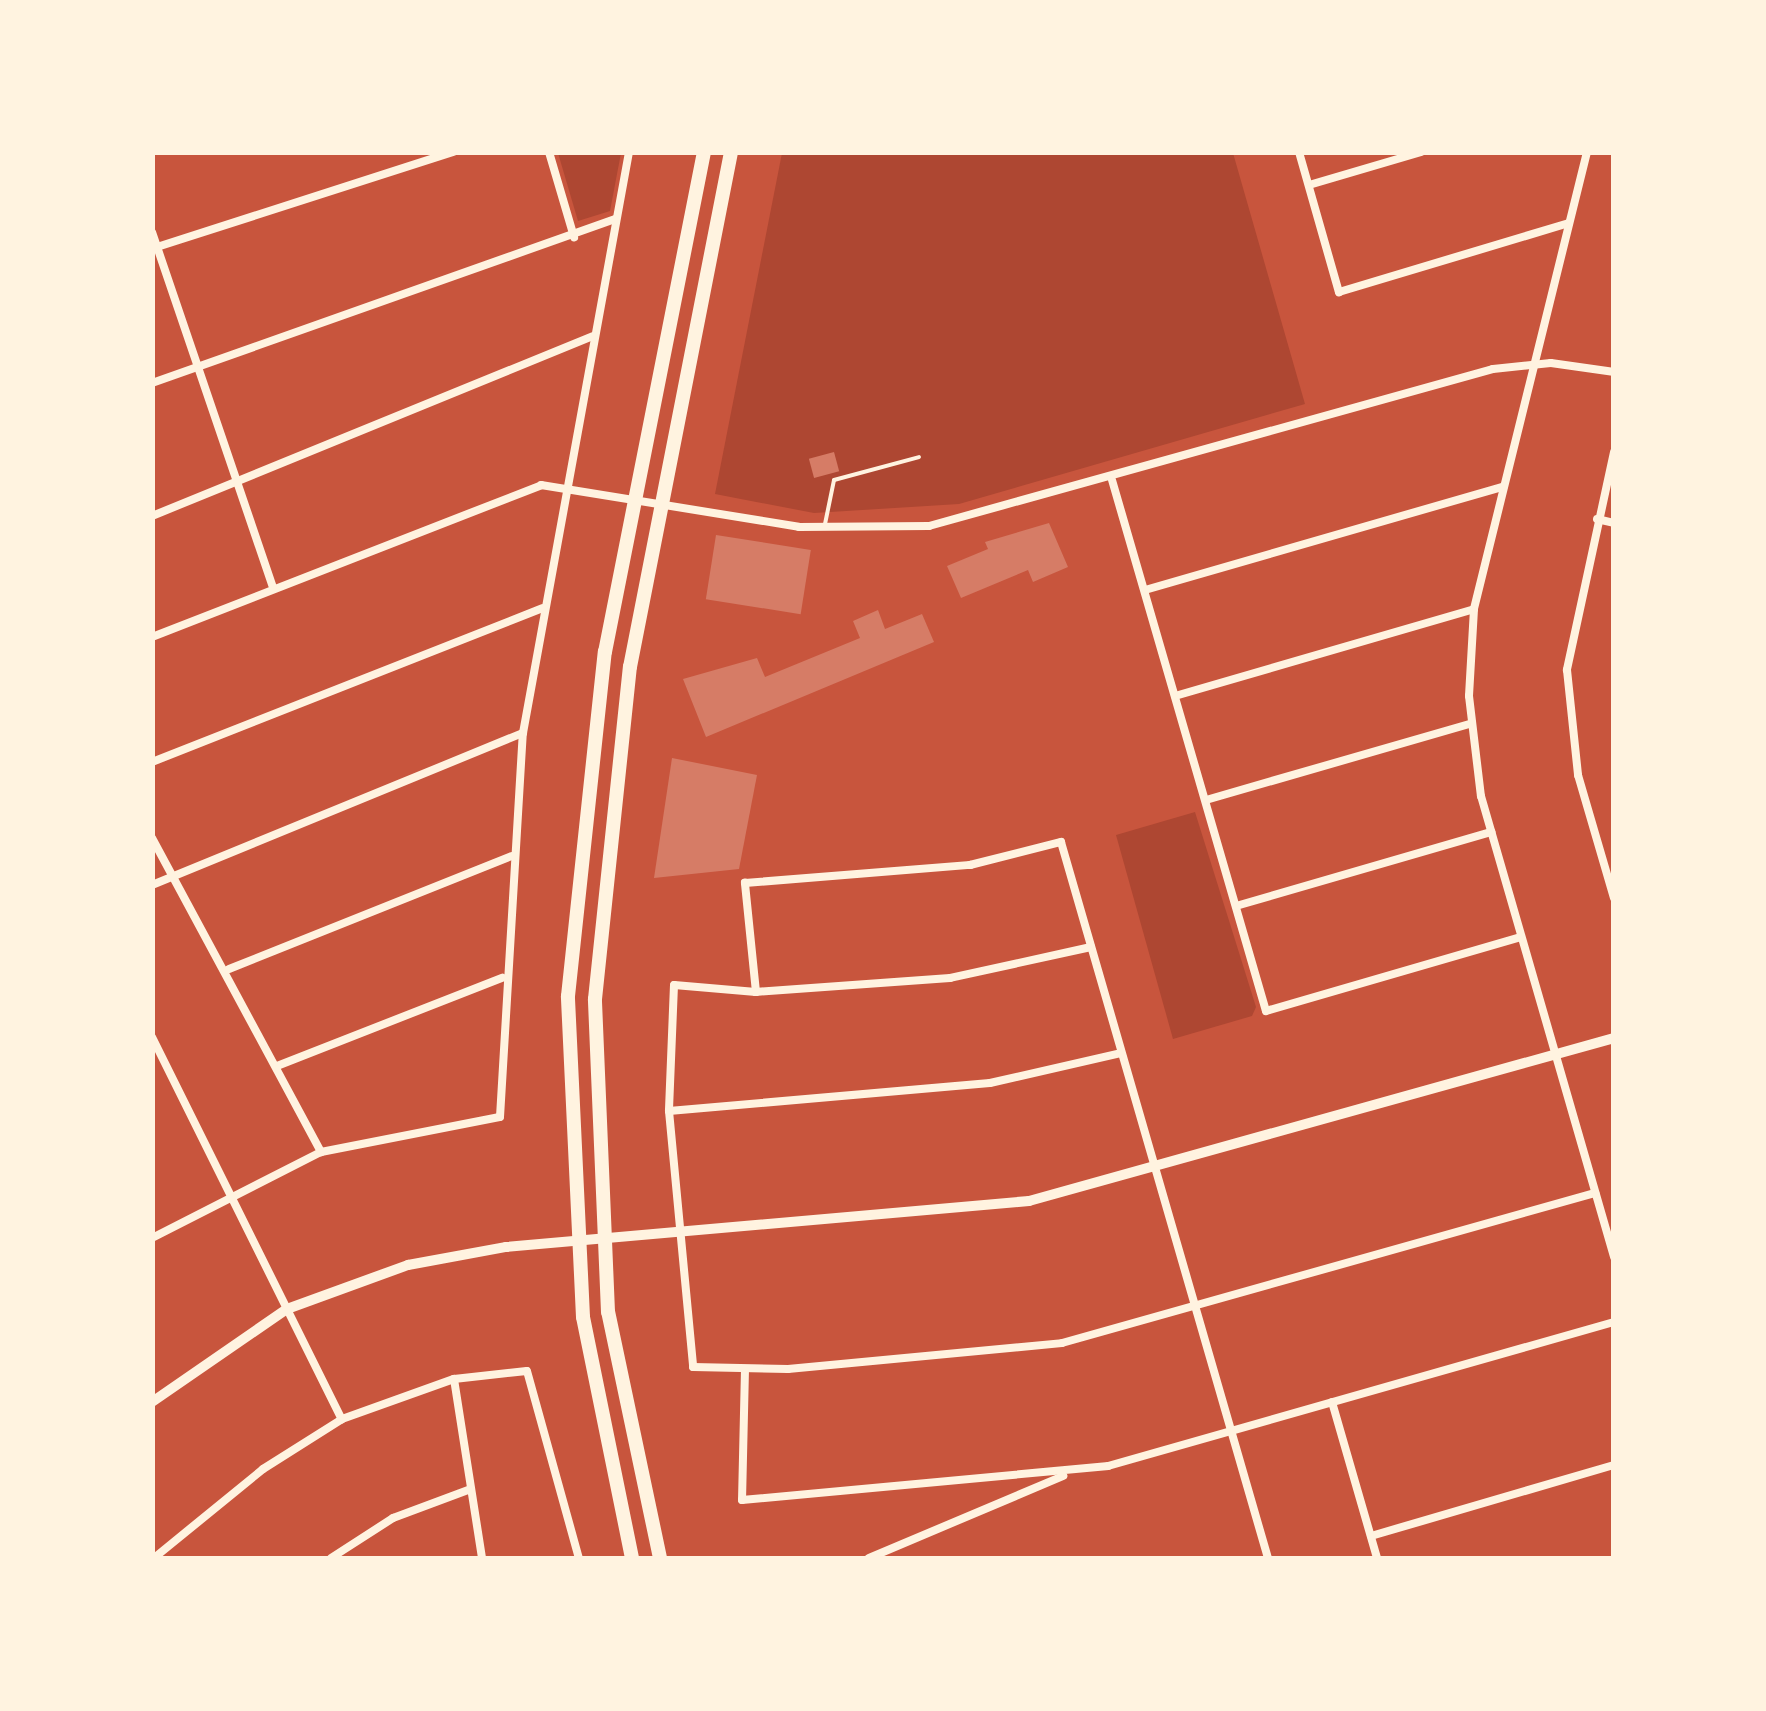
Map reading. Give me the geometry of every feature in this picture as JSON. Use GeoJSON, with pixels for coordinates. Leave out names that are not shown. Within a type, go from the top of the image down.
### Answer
{"type":"FeatureCollection","features":[{"type":"Feature","properties":{"kind":"highway"},"geometry":{"type":"LineString","coordinates":[[632,1558],[582,1317],[568,996],[605,652],[704,152]]}},
{"type":"Feature","properties":{"kind":"highway"},"geometry":{"type":"LineString","coordinates":[[660,1558],[608,1312],[595,998],[630,667],[731,152]]}},
{"type":"Feature","properties":{"kind":"street"},"geometry":{"type":"LineString","coordinates":[[155,248],[453,152]]}},
{"type":"Feature","properties":{"kind":"street"},"geometry":{"type":"LineString","coordinates":[[550,152],[574,237]]}},
{"type":"Feature","properties":{"kind":"street"},"geometry":{"type":"LineString","coordinates":[[152,1238],[230,1192],[320,1152],[500,1117],[502,978],[523,733],[564,482],[629,152]]}},
{"type":"Feature","properties":{"kind":"street"},"geometry":{"type":"LineString","coordinates":[[1299,152],[1339,292],[1568,223]]}},
{"type":"Feature","properties":{"kind":"street"},"geometry":{"type":"LineString","coordinates":[[1308,185],[1422,152]]}},
{"type":"Feature","properties":{"kind":"street"},"geometry":{"type":"LineString","coordinates":[[1586,152],[1474,609],[1470,724],[1491,832],[1614,1257]]}},
{"type":"Feature","properties":{"kind":"street"},"geometry":{"type":"LineString","coordinates":[[152,383],[194,364],[574,237],[616,219]]}},
{"type":"Feature","properties":{"kind":"street"},"geometry":{"type":"LineString","coordinates":[[152,232],[232,481],[273,588]]}},
{"type":"Feature","properties":{"kind":"street"},"geometry":{"type":"LineString","coordinates":[[152,516],[593,336]]}},
{"type":"Feature","properties":{"kind":"street"},"geometry":{"type":"LineString","coordinates":[[152,637],[273,588],[564,482],[710,512],[825,529],[956,522],[1534,364],[1614,372]]}},
{"type":"Feature","properties":{"kind":"street"},"geometry":{"type":"LineString","coordinates":[[1614,452],[1567,670],[1570,732],[1609,863],[1614,898]]}},
{"type":"Feature","properties":{"kind":"street"},"geometry":{"type":"LineString","coordinates":[[1112,480],[1266,1011],[1520,938]]}},
{"type":"Feature","properties":{"kind":"street"},"geometry":{"type":"LineString","coordinates":[[1145,590],[1503,487]]}},
{"type":"Feature","properties":{"kind":"street"},"geometry":{"type":"LineString","coordinates":[[1597,519],[1614,524]]}},
{"type":"Feature","properties":{"kind":"street"},"geometry":{"type":"LineString","coordinates":[[152,762],[543,608]]}},
{"type":"Feature","properties":{"kind":"street"},"geometry":{"type":"LineString","coordinates":[[1174,696],[1474,609]]}},
{"type":"Feature","properties":{"kind":"street"},"geometry":{"type":"LineString","coordinates":[[1206,800],[1470,724]]}},
{"type":"Feature","properties":{"kind":"street"},"geometry":{"type":"LineString","coordinates":[[152,885],[177,871],[523,733]]}},
{"type":"Feature","properties":{"kind":"street"},"geometry":{"type":"LineString","coordinates":[[1236,906],[1491,832]]}},
{"type":"Feature","properties":{"kind":"street"},"geometry":{"type":"LineString","coordinates":[[152,838],[177,871],[229,968],[320,1152]]}},
{"type":"Feature","properties":{"kind":"street"},"geometry":{"type":"LineString","coordinates":[[756,992],[746,883],[970,864],[1061,842],[1268,1558]]}},
{"type":"Feature","properties":{"kind":"street"},"geometry":{"type":"LineString","coordinates":[[229,968],[512,856]]}},
{"type":"Feature","properties":{"kind":"street"},"geometry":{"type":"LineString","coordinates":[[1091,947],[968,976],[756,992],[674,985],[670,1110],[677,1233],[693,1367],[745,1369],[1026,1348],[1195,1310],[1595,1194]]}},
{"type":"Feature","properties":{"kind":"street"},"geometry":{"type":"LineString","coordinates":[[277,1066],[502,978]]}},
{"type":"Feature","properties":{"kind":"street"},"geometry":{"type":"LineString","coordinates":[[152,1037],[342,1419]]}},
{"type":"Feature","properties":{"kind":"street"},"geometry":{"type":"LineString","coordinates":[[152,1402],[287,1309],[408,1265],[516,1247],[1029,1201],[1156,1171],[1614,1038]]}},
{"type":"Feature","properties":{"kind":"street"},"geometry":{"type":"LineString","coordinates":[[670,1110],[990,1083],[1121,1054]]}},
{"type":"Feature","properties":{"kind":"street"},"geometry":{"type":"LineString","coordinates":[[869,1558],[1071,1473],[1231,1432],[1614,1322]]}},
{"type":"Feature","properties":{"kind":"street"},"geometry":{"type":"LineString","coordinates":[[745,1369],[742,1500],[1071,1473]]}},
{"type":"Feature","properties":{"kind":"street"},"geometry":{"type":"LineString","coordinates":[[154,1558],[262,1470],[342,1419],[454,1380],[526,1371],[579,1558]]}},
{"type":"Feature","properties":{"kind":"street"},"geometry":{"type":"LineString","coordinates":[[454,1380],[482,1558]]}},
{"type":"Feature","properties":{"kind":"street"},"geometry":{"type":"LineString","coordinates":[[1332,1402],[1377,1558]]}},
{"type":"Feature","properties":{"kind":"street"},"geometry":{"type":"LineString","coordinates":[[1371,1536],[1614,1466]]}},
{"type":"Feature","properties":{"kind":"street"},"geometry":{"type":"LineString","coordinates":[[331,1558],[394,1518],[471,1489]]}},
{"type":"Feature","properties":{"kind":"lane"},"geometry":{"type":"LineString","coordinates":[[825,529],[829,484],[919,457]]}},
{"type":"Feature","properties":{"kind":"shaded area"},"geometry":{"type":"Polygon","coordinates":[[[558,153],[621,153],[610,211],[578,221],[558,153]]]}},
{"type":"Feature","properties":{"kind":"shaded area"},"geometry":{"type":"Polygon","coordinates":[[[782,153],[1233,153],[1305,404],[959,504],[814,513],[715,494],[782,153]]]}},
{"type":"Feature","properties":{"kind":"shaded area"},"geometry":{"type":"Polygon","coordinates":[[[1195,812],[1256,1007],[1252,1016],[1173,1039],[1116,835],[1195,812]]]}},
{"type":"Feature","properties":{"kind":"building"},"geometry":{"type":"Polygon","coordinates":[[[834,452],[839,471],[814,478],[809,459],[834,452]]]}},
{"type":"Feature","properties":{"kind":"building"},"geometry":{"type":"Polygon","coordinates":[[[1049,523],[1068,567],[1033,582],[1028,570],[961,598],[947,566],[988,549],[985,542],[1049,523]]]}},
{"type":"Feature","properties":{"kind":"building"},"geometry":{"type":"Polygon","coordinates":[[[716,535],[811,550],[801,614],[706,599],[716,535]]]}},
{"type":"Feature","properties":{"kind":"building"},"geometry":{"type":"Polygon","coordinates":[[[878,610],[885,629],[922,614],[934,642],[706,737],[683,679],[757,658],[765,677],[860,638],[853,621],[878,610]]]}},
{"type":"Feature","properties":{"kind":"building"},"geometry":{"type":"Polygon","coordinates":[[[672,758],[757,775],[739,869],[654,878],[672,758]]]}}]}
